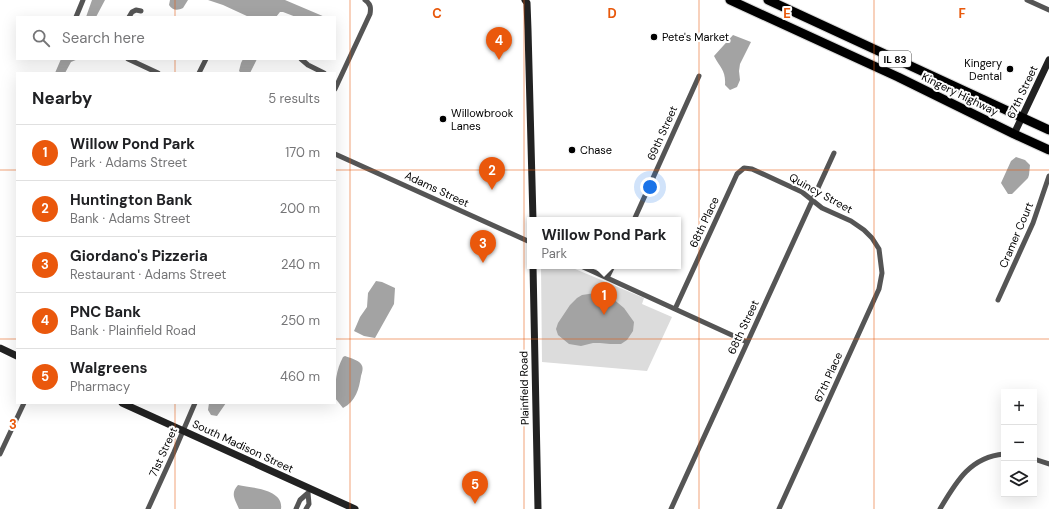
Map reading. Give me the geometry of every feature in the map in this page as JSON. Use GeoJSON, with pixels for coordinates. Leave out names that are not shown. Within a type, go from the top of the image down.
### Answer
{"type":"FeatureCollection","features":[{"type":"Feature","properties":{"kind":"highway","name":"Kingery Highway"},"geometry":{"type":"LineString","coordinates":[[730,0],[743,3],[1049,150]]}},
{"type":"Feature","properties":{"kind":"highway","name":"Kingery Highway"},"geometry":{"type":"LineString","coordinates":[[768,0],[1049,130]]}},
{"type":"Feature","properties":{"kind":"main road"},"geometry":{"type":"LineString","coordinates":[[527,1],[532,217]]}},
{"type":"Feature","properties":{"kind":"main road","name":"67th Street"},"geometry":{"type":"LineString","coordinates":[[1014,134],[1049,60]]}},
{"type":"Feature","properties":{"kind":"main road","name":"Plainfield Road"},"geometry":{"type":"LineString","coordinates":[[533,269],[538,509]]}},
{"type":"Feature","properties":{"kind":"main road"},"geometry":{"type":"LineString","coordinates":[[0,348],[16,356]]}},
{"type":"Feature","properties":{"kind":"main road","name":"South Madison Street"},"geometry":{"type":"LineString","coordinates":[[124,404],[355,509]]}},
{"type":"Feature","properties":{"kind":"street"},"geometry":{"type":"LineString","coordinates":[[76,16],[83,0]]}},
{"type":"Feature","properties":{"kind":"street"},"geometry":{"type":"LineString","coordinates":[[337,79],[370,14],[371,5],[366,0]]}},
{"type":"Feature","properties":{"kind":"street"},"geometry":{"type":"LineString","coordinates":[[1027,0],[1049,10]]}},
{"type":"Feature","properties":{"kind":"street"},"geometry":{"type":"LineString","coordinates":[[130,16],[132,12],[136,10],[141,11]]}},
{"type":"Feature","properties":{"kind":"street"},"geometry":{"type":"LineString","coordinates":[[130,60],[156,72]]}},
{"type":"Feature","properties":{"kind":"street"},"geometry":{"type":"LineString","coordinates":[[200,72],[206,60]]}},
{"type":"Feature","properties":{"kind":"street"},"geometry":{"type":"LineString","coordinates":[[302,60],[308,65],[322,72]]}},
{"type":"Feature","properties":{"kind":"street","name":"69th Street"},"geometry":{"type":"LineString","coordinates":[[635,217],[699,76]]}},
{"type":"Feature","properties":{"kind":"street","name":"68th Street"},"geometry":{"type":"LineString","coordinates":[[671,509],[834,153]]}},
{"type":"Feature","properties":{"kind":"street","name":"Adams Street"},"geometry":{"type":"LineString","coordinates":[[336,154],[527,241]]}},
{"type":"Feature","properties":{"kind":"street","name":"Quincy Street"},"geometry":{"type":"LineString","coordinates":[[744,168],[752,169],[802,192],[822,208],[858,225],[868,234],[879,249]]}},
{"type":"Feature","properties":{"kind":"street","name":"68th Place"},"geometry":{"type":"LineString","coordinates":[[675,309],[737,174],[744,168]]}},
{"type":"Feature","properties":{"kind":"street","name":"Cramer Court"},"geometry":{"type":"LineString","coordinates":[[998,300],[1033,223],[1049,176]]}},
{"type":"Feature","properties":{"kind":"street","name":"67th Place"},"geometry":{"type":"LineString","coordinates":[[779,509],[879,289],[882,273],[879,249]]}},
{"type":"Feature","properties":{"kind":"street"},"geometry":{"type":"LineString","coordinates":[[588,269],[747,342]]}},
{"type":"Feature","properties":{"kind":"street"},"geometry":{"type":"LineString","coordinates":[[607,278],[612,269]]}},
{"type":"Feature","properties":{"kind":"street"},"geometry":{"type":"LineString","coordinates":[[0,454],[24,404]]}},
{"type":"Feature","properties":{"kind":"street","name":"71st Street"},"geometry":{"type":"LineString","coordinates":[[148,509],[195,404]]}},
{"type":"Feature","properties":{"kind":"street"},"geometry":{"type":"LineString","coordinates":[[940,509],[966,470],[973,464],[988,456],[1001,454]]}},
{"type":"Feature","properties":{"kind":"street"},"geometry":{"type":"LineString","coordinates":[[1037,460],[1049,464]]}},
{"type":"Feature","properties":{"kind":"street"},"geometry":{"type":"LineString","coordinates":[[296,509],[300,500],[308,493],[308,504],[306,509]]}},
{"type":"Feature","properties":{"kind":"shaded area"},"geometry":{"type":"Polygon","coordinates":[[[92,0],[105,0],[97,16],[86,16],[92,0]]]}},
{"type":"Feature","properties":{"kind":"shaded area"},"geometry":{"type":"Polygon","coordinates":[[[170,0],[188,0],[183,8],[177,10],[173,9],[169,5],[170,0]]]}},
{"type":"Feature","properties":{"kind":"shaded area"},"geometry":{"type":"Polygon","coordinates":[[[208,0],[285,0],[323,16],[293,16],[280,12],[277,16],[247,16],[208,0]]]}},
{"type":"Feature","properties":{"kind":"shaded area"},"geometry":{"type":"Polygon","coordinates":[[[733,35],[751,42],[740,64],[740,80],[737,87],[730,90],[725,85],[724,72],[714,56],[733,35]]]}},
{"type":"Feature","properties":{"kind":"shaded area"},"geometry":{"type":"Polygon","coordinates":[[[61,60],[76,60],[71,62],[66,72],[55,72],[61,60]]]}},
{"type":"Feature","properties":{"kind":"shaded area"},"geometry":{"type":"Polygon","coordinates":[[[242,60],[256,60],[250,72],[240,72],[242,60]]]}},
{"type":"Feature","properties":{"kind":"shaded area"},"geometry":{"type":"Polygon","coordinates":[[[1016,157],[1025,160],[1030,165],[1029,175],[1028,178],[1012,194],[1008,194],[1001,183],[1011,161],[1016,157]]]}},
{"type":"Feature","properties":{"kind":"shaded area"},"geometry":{"type":"Polygon","coordinates":[[[541,269],[575,269],[644,298],[642,304],[672,317],[647,371],[542,362],[541,269]]]}},
{"type":"Feature","properties":{"kind":"shaded area"},"geometry":{"type":"Polygon","coordinates":[[[376,281],[395,288],[394,304],[375,338],[364,336],[354,331],[360,317],[367,307],[368,293],[376,281]]]}},
{"type":"Feature","properties":{"kind":"shaded area"},"geometry":{"type":"Polygon","coordinates":[[[595,293],[612,298],[624,308],[634,322],[633,331],[627,340],[621,344],[593,343],[581,346],[569,344],[558,335],[556,329],[558,323],[570,305],[577,298],[582,295],[595,293]]]}},
{"type":"Feature","properties":{"kind":"shaded area"},"geometry":{"type":"Polygon","coordinates":[[[345,356],[358,361],[363,368],[359,386],[354,398],[343,408],[336,399],[336,382],[337,372],[343,357],[345,356]]]}},
{"type":"Feature","properties":{"kind":"shaded area"},"geometry":{"type":"Polygon","coordinates":[[[209,404],[225,404],[217,416],[211,415],[208,410],[209,404]]]}},
{"type":"Feature","properties":{"kind":"shaded area"},"geometry":{"type":"Polygon","coordinates":[[[238,485],[272,493],[278,497],[281,502],[281,509],[239,509],[234,494],[234,491],[238,485]]]}},
{"type":"Feature","properties":{"kind":"place","name":"Pete's Market"},"geometry":{"type":"Point","coordinates":[654,37]}},
{"type":"Feature","properties":{"kind":"place","name":"PNC Bank"},"geometry":{"type":"Point","coordinates":[499,60]}},
{"type":"Feature","properties":{"kind":"place","name":"Kingery Dental"},"geometry":{"type":"Point","coordinates":[1010,69]}},
{"type":"Feature","properties":{"kind":"place","name":"Willowbrook Lanes"},"geometry":{"type":"Point","coordinates":[443,119]}},
{"type":"Feature","properties":{"kind":"place","name":"Chase"},"geometry":{"type":"Point","coordinates":[572,150]}},
{"type":"Feature","properties":{"kind":"place","name":"Huntington Bank"},"geometry":{"type":"Point","coordinates":[492,190]}},
{"type":"Feature","properties":{"kind":"place","name":"Giordano's Pizzeria"},"geometry":{"type":"Point","coordinates":[483,263]}},
{"type":"Feature","properties":{"kind":"place","name":"Willow Pond Park"},"geometry":{"type":"Point","coordinates":[604,315]}},
{"type":"Feature","properties":{"kind":"place","name":"Walgreens"},"geometry":{"type":"Point","coordinates":[475,504]}}]}
